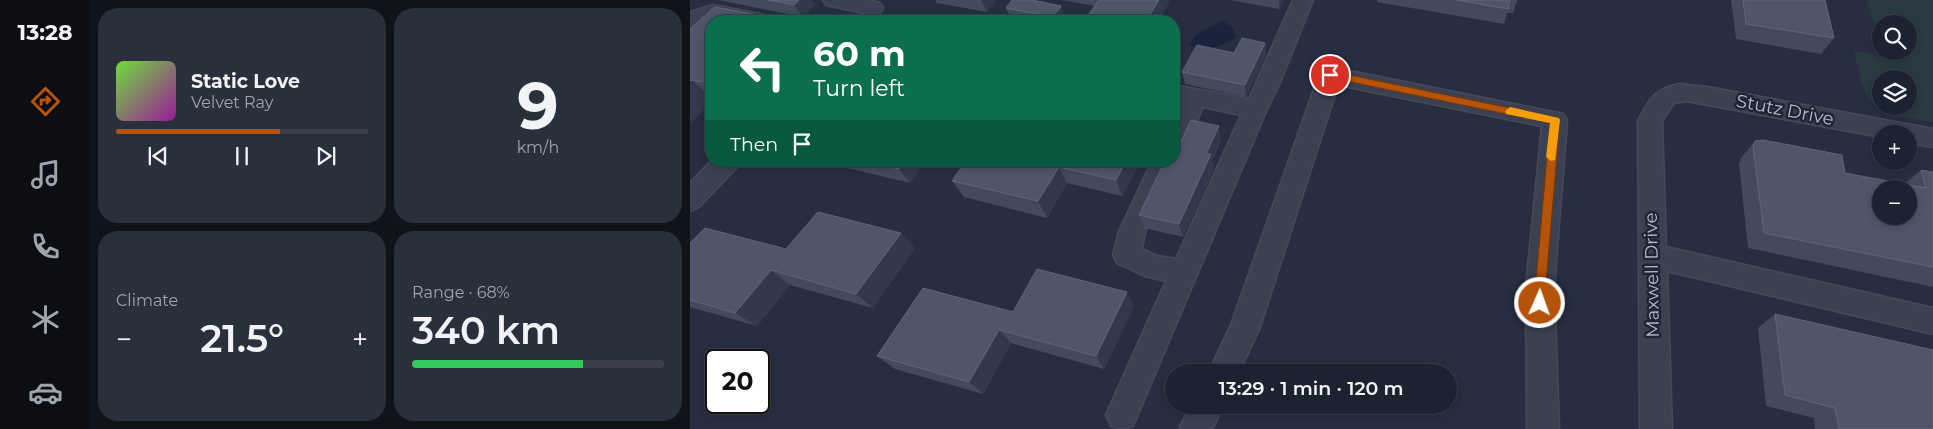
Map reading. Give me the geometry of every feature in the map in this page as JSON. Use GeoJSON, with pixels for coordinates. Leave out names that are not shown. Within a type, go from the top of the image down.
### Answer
{"type":"FeatureCollection","features":[{"type":"Feature","properties":{"kind":"street"},"geometry":{"type":"LineString","coordinates":[[833,0],[872,10]]}},
{"type":"Feature","properties":{"kind":"street"},"geometry":{"type":"LineString","coordinates":[[1122,415],[1255,109],[1270,80],[1303,0]]}},
{"type":"Feature","properties":{"kind":"street"},"geometry":{"type":"LineString","coordinates":[[690,19],[713,12],[729,15]]}},
{"type":"Feature","properties":{"kind":"street"},"geometry":{"type":"LineString","coordinates":[[1228,364],[1245,328],[1330,75],[1555,120],[1540,288],[1543,429]]}},
{"type":"Feature","properties":{"kind":"street","name":"Stutz Drive"},"geometry":{"type":"LineString","coordinates":[[1650,120],[1657,103],[1668,95],[1685,92],[1933,138]]}},
{"type":"Feature","properties":{"kind":"street"},"geometry":{"type":"LineString","coordinates":[[1180,117],[1185,95],[1255,109]]}},
{"type":"Feature","properties":{"kind":"street","name":"Maxwell Drive"},"geometry":{"type":"LineString","coordinates":[[1650,120],[1656,429]]}},
{"type":"Feature","properties":{"kind":"street"},"geometry":{"type":"LineString","coordinates":[[690,200],[721,167]]}},
{"type":"Feature","properties":{"kind":"street"},"geometry":{"type":"LineString","coordinates":[[1162,167],[1132,232],[1127,255],[1155,267],[1183,273]]}},
{"type":"Feature","properties":{"kind":"street"},"geometry":{"type":"LineString","coordinates":[[1652,256],[1933,321]]}},
{"type":"Feature","properties":{"kind":"street"},"geometry":{"type":"LineString","coordinates":[[1195,429],[1203,414]]}},
{"type":"Feature","properties":{"kind":"shaded area"},"geometry":{"type":"Polygon","coordinates":[[[1867,0],[1933,0],[1933,122],[1897,115],[1917,115],[1917,70],[1872,70],[1872,102],[1861,82],[1854,51],[1872,54],[1872,60],[1917,60],[1917,15],[1872,15],[1872,18],[1867,0]]]}},
{"type":"Feature","properties":{"kind":"water"},"geometry":{"type":"Polygon","coordinates":[[[1223,21],[1232,28],[1237,38],[1219,46],[1201,50],[1189,46],[1196,34],[1223,21]]]}},
{"type":"Feature","properties":{"kind":"building"},"geometry":{"type":"Polygon","coordinates":[[[768,0],[799,0],[794,5],[768,0]]]}},
{"type":"Feature","properties":{"kind":"building"},"geometry":{"type":"Polygon","coordinates":[[[1012,0],[1032,0],[1061,6],[1054,15],[1043,15],[1006,8],[1012,0]]]}},
{"type":"Feature","properties":{"kind":"building"},"geometry":{"type":"Polygon","coordinates":[[[1099,0],[1159,0],[1150,15],[1088,15],[1099,0]]]}},
{"type":"Feature","properties":{"kind":"building"},"geometry":{"type":"Polygon","coordinates":[[[1457,0],[1510,0],[1508,9],[1457,0]]]}},
{"type":"Feature","properties":{"kind":"building"},"geometry":{"type":"Polygon","coordinates":[[[1743,0],[1825,0],[1834,38],[1746,24],[1743,0]]]}},
{"type":"Feature","properties":{"kind":"building"},"geometry":{"type":"Polygon","coordinates":[[[715,7],[759,15],[706,15],[715,7]]]}},
{"type":"Feature","properties":{"kind":"building"},"geometry":{"type":"Polygon","coordinates":[[[705,16],[705,80],[703,82],[690,81],[690,29],[705,16]]]}},
{"type":"Feature","properties":{"kind":"building"},"geometry":{"type":"Polygon","coordinates":[[[1242,38],[1265,43],[1245,85],[1182,72],[1197,45],[1234,53],[1242,38]]]}},
{"type":"Feature","properties":{"kind":"building"},"geometry":{"type":"Polygon","coordinates":[[[1191,120],[1219,126],[1206,154],[1211,154],[1179,224],[1139,215],[1162,167],[1180,167],[1180,144],[1191,120]]]}},
{"type":"Feature","properties":{"kind":"building"},"geometry":{"type":"Polygon","coordinates":[[[1763,140],[1842,155],[1845,173],[1883,180],[1872,180],[1872,225],[1917,225],[1917,186],[1926,188],[1921,170],[1933,172],[1933,267],[1764,233],[1753,147],[1755,141],[1763,140]]]}},
{"type":"Feature","properties":{"kind":"building"},"geometry":{"type":"Polygon","coordinates":[[[962,167],[1059,167],[1038,201],[952,181],[962,167]]]}},
{"type":"Feature","properties":{"kind":"building"},"geometry":{"type":"Polygon","coordinates":[[[1059,167],[1123,167],[1116,180],[1059,167]]]}},
{"type":"Feature","properties":{"kind":"building"},"geometry":{"type":"Polygon","coordinates":[[[818,212],[901,233],[856,294],[771,270],[735,313],[690,300],[690,243],[705,228],[786,249],[818,212]]]}},
{"type":"Feature","properties":{"kind":"building"},"geometry":{"type":"Polygon","coordinates":[[[1037,269],[1127,292],[1096,356],[999,330],[969,382],[877,356],[923,288],[1013,312],[1037,269]]]}},
{"type":"Feature","properties":{"kind":"building"},"geometry":{"type":"Polygon","coordinates":[[[1775,314],[1933,350],[1933,429],[1839,429],[1835,408],[1785,395],[1775,314]]]}},
{"type":"Feature","properties":{"kind":"slow traffic"},"geometry":{"type":"LineString","coordinates":[[1510,111],[1555,120],[1551,157]]}},
{"type":"Feature","properties":{"kind":"route"},"geometry":{"type":"LineString","coordinates":[[1330,75],[1555,120],[1540,303]]}}]}
